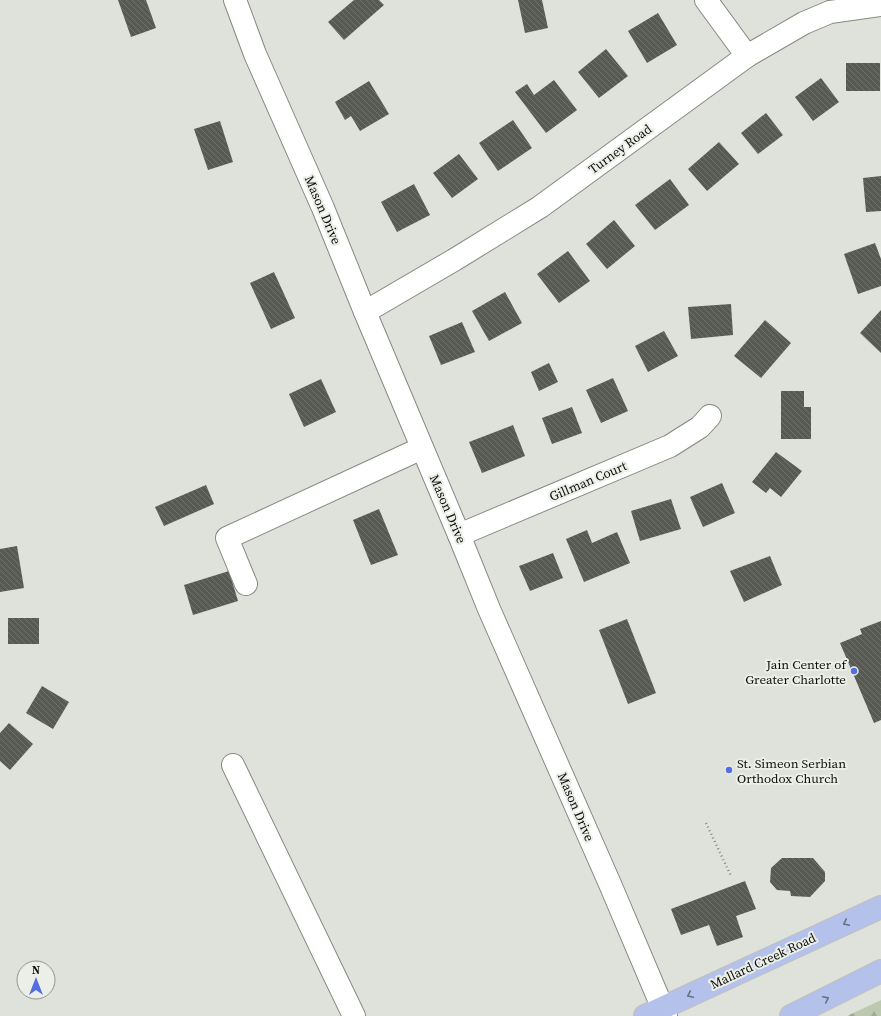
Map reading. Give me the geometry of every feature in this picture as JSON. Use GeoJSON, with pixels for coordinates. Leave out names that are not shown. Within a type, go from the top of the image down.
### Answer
{"type":"FeatureCollection","features":[{"type":"Feature","properties":{"kind":"main road","name":"Mallard Creek Road"},"geometry":{"type":"LineString","coordinates":[[658,1013],[881,907]]}},
{"type":"Feature","properties":{"kind":"main road"},"geometry":{"type":"LineString","coordinates":[[791,1016],[881,971]]}},
{"type":"Feature","properties":{"kind":"street","name":"Mason Drive"},"geometry":{"type":"LineString","coordinates":[[235,0],[255,54],[323,208],[489,609],[610,884],[658,1013]]}},
{"type":"Feature","properties":{"kind":"street"},"geometry":{"type":"LineString","coordinates":[[706,0],[746,56]]}},
{"type":"Feature","properties":{"kind":"street","name":"Turney Road"},"geometry":{"type":"LineString","coordinates":[[365,312],[454,260],[540,207],[746,56],[804,23],[830,12],[881,5]]}},
{"type":"Feature","properties":{"kind":"street","name":"Gillman Court"},"geometry":{"type":"LineString","coordinates":[[459,535],[670,446],[700,427],[710,416]]}},
{"type":"Feature","properties":{"kind":"street"},"geometry":{"type":"LineString","coordinates":[[246,584],[227,538],[422,448]]}},
{"type":"Feature","properties":{"kind":"street"},"geometry":{"type":"LineString","coordinates":[[233,765],[354,1016]]}},
{"type":"Feature","properties":{"kind":"path"},"geometry":{"type":"LineString","coordinates":[[706,823],[731,876]]}},
{"type":"Feature","properties":{"kind":"green space"},"geometry":{"type":"Polygon","coordinates":[[[881,1000],[881,1016],[847,1016],[881,1000]]]}},
{"type":"Feature","properties":{"kind":"building"},"geometry":{"type":"Polygon","coordinates":[[[118,0],[146,0],[156,28],[131,37],[118,0]]]}},
{"type":"Feature","properties":{"kind":"building"},"geometry":{"type":"Polygon","coordinates":[[[354,0],[379,0],[384,5],[344,40],[328,22],[354,0]]]}},
{"type":"Feature","properties":{"kind":"building"},"geometry":{"type":"Polygon","coordinates":[[[518,0],[542,0],[548,28],[525,33],[518,0]]]}},
{"type":"Feature","properties":{"kind":"building"},"geometry":{"type":"Polygon","coordinates":[[[658,13],[677,45],[647,63],[628,31],[658,13]]]}},
{"type":"Feature","properties":{"kind":"building"},"geometry":{"type":"Polygon","coordinates":[[[606,49],[628,76],[599,98],[578,72],[606,49]]]}},
{"type":"Feature","properties":{"kind":"building"},"geometry":{"type":"Polygon","coordinates":[[[846,63],[880,63],[880,91],[846,91],[846,63]]]}},
{"type":"Feature","properties":{"kind":"building"},"geometry":{"type":"Polygon","coordinates":[[[821,78],[839,102],[813,121],[795,97],[821,78]]]}},
{"type":"Feature","properties":{"kind":"building"},"geometry":{"type":"Polygon","coordinates":[[[554,80],[577,110],[546,133],[515,92],[527,84],[534,95],[554,80]]]}},
{"type":"Feature","properties":{"kind":"building"},"geometry":{"type":"Polygon","coordinates":[[[369,81],[389,114],[360,131],[351,116],[345,120],[335,102],[369,81]]]}},
{"type":"Feature","properties":{"kind":"building"},"geometry":{"type":"Polygon","coordinates":[[[766,113],[783,135],[758,154],[741,133],[766,113]]]}},
{"type":"Feature","properties":{"kind":"building"},"geometry":{"type":"Polygon","coordinates":[[[513,120],[532,148],[498,171],[479,143],[513,120]]]}},
{"type":"Feature","properties":{"kind":"building"},"geometry":{"type":"Polygon","coordinates":[[[220,121],[233,162],[208,170],[194,129],[220,121]]]}},
{"type":"Feature","properties":{"kind":"building"},"geometry":{"type":"Polygon","coordinates":[[[719,142],[739,164],[707,191],[688,169],[719,142]]]}},
{"type":"Feature","properties":{"kind":"building"},"geometry":{"type":"Polygon","coordinates":[[[459,154],[478,179],[452,198],[433,173],[459,154]]]}},
{"type":"Feature","properties":{"kind":"building"},"geometry":{"type":"Polygon","coordinates":[[[881,176],[881,211],[866,212],[863,178],[881,176]]]}},
{"type":"Feature","properties":{"kind":"building"},"geometry":{"type":"Polygon","coordinates":[[[670,179],[689,205],[655,230],[635,205],[670,179]]]}},
{"type":"Feature","properties":{"kind":"building"},"geometry":{"type":"Polygon","coordinates":[[[414,184],[430,215],[397,232],[381,202],[414,184]]]}},
{"type":"Feature","properties":{"kind":"building"},"geometry":{"type":"Polygon","coordinates":[[[614,220],[635,246],[607,269],[586,244],[614,220]]]}},
{"type":"Feature","properties":{"kind":"building"},"geometry":{"type":"Polygon","coordinates":[[[875,243],[881,259],[881,286],[858,294],[844,254],[875,243]]]}},
{"type":"Feature","properties":{"kind":"building"},"geometry":{"type":"Polygon","coordinates":[[[568,251],[590,281],[559,303],[537,274],[568,251]]]}},
{"type":"Feature","properties":{"kind":"building"},"geometry":{"type":"Polygon","coordinates":[[[274,272],[295,318],[271,329],[250,283],[274,272]]]}},
{"type":"Feature","properties":{"kind":"building"},"geometry":{"type":"Polygon","coordinates":[[[505,292],[522,323],[489,341],[472,311],[505,292]]]}},
{"type":"Feature","properties":{"kind":"building"},"geometry":{"type":"Polygon","coordinates":[[[731,304],[733,335],[691,339],[688,307],[731,304]]]}},
{"type":"Feature","properties":{"kind":"building"},"geometry":{"type":"Polygon","coordinates":[[[881,310],[881,353],[860,333],[881,310]]]}},
{"type":"Feature","properties":{"kind":"building"},"geometry":{"type":"Polygon","coordinates":[[[765,320],[791,343],[761,378],[734,356],[765,320]]]}},
{"type":"Feature","properties":{"kind":"building"},"geometry":{"type":"Polygon","coordinates":[[[462,322],[475,352],[441,365],[429,336],[462,322]]]}},
{"type":"Feature","properties":{"kind":"building"},"geometry":{"type":"Polygon","coordinates":[[[664,331],[678,356],[648,372],[635,346],[664,331]]]}},
{"type":"Feature","properties":{"kind":"building"},"geometry":{"type":"Polygon","coordinates":[[[549,363],[558,382],[539,391],[531,372],[549,363]]]}},
{"type":"Feature","properties":{"kind":"building"},"geometry":{"type":"Polygon","coordinates":[[[613,378],[628,411],[601,423],[586,390],[613,378]]]}},
{"type":"Feature","properties":{"kind":"building"},"geometry":{"type":"Polygon","coordinates":[[[321,379],[336,412],[304,427],[289,394],[321,379]]]}},
{"type":"Feature","properties":{"kind":"building"},"geometry":{"type":"Polygon","coordinates":[[[781,391],[804,391],[804,407],[811,407],[811,439],[781,439],[781,391]]]}},
{"type":"Feature","properties":{"kind":"building"},"geometry":{"type":"Polygon","coordinates":[[[572,407],[582,433],[552,444],[542,418],[572,407]]]}},
{"type":"Feature","properties":{"kind":"building"},"geometry":{"type":"Polygon","coordinates":[[[513,425],[525,456],[482,473],[469,442],[513,425]]]}},
{"type":"Feature","properties":{"kind":"building"},"geometry":{"type":"Polygon","coordinates":[[[776,452],[802,471],[781,497],[770,488],[766,493],[752,482],[776,452]]]}},
{"type":"Feature","properties":{"kind":"building"},"geometry":{"type":"Polygon","coordinates":[[[722,483],[735,513],[703,527],[690,497],[722,483]]]}},
{"type":"Feature","properties":{"kind":"building"},"geometry":{"type":"Polygon","coordinates":[[[206,485],[214,504],[164,526],[155,507],[206,485]]]}},
{"type":"Feature","properties":{"kind":"building"},"geometry":{"type":"Polygon","coordinates":[[[671,499],[681,529],[640,541],[631,511],[671,499]]]}},
{"type":"Feature","properties":{"kind":"building"},"geometry":{"type":"Polygon","coordinates":[[[379,509],[398,555],[371,565],[353,520],[379,509]]]}},
{"type":"Feature","properties":{"kind":"building"},"geometry":{"type":"Polygon","coordinates":[[[587,530],[592,543],[617,532],[630,563],[584,582],[566,539],[587,530]]]}},
{"type":"Feature","properties":{"kind":"building"},"geometry":{"type":"Polygon","coordinates":[[[17,546],[24,588],[0,592],[0,549],[17,546]]]}},
{"type":"Feature","properties":{"kind":"building"},"geometry":{"type":"Polygon","coordinates":[[[553,553],[563,578],[530,591],[519,566],[553,553]]]}},
{"type":"Feature","properties":{"kind":"building"},"geometry":{"type":"Polygon","coordinates":[[[770,556],[782,585],[744,602],[730,571],[770,556]]]}},
{"type":"Feature","properties":{"kind":"building"},"geometry":{"type":"Polygon","coordinates":[[[229,571],[238,601],[193,615],[184,585],[229,571]]]}},
{"type":"Feature","properties":{"kind":"building"},"geometry":{"type":"Polygon","coordinates":[[[8,618],[39,618],[39,644],[8,644],[8,618]]]}},
{"type":"Feature","properties":{"kind":"building"},"geometry":{"type":"Polygon","coordinates":[[[627,619],[656,693],[628,704],[599,630],[627,619]]]}},
{"type":"Feature","properties":{"kind":"building"},"geometry":{"type":"Polygon","coordinates":[[[881,621],[881,720],[874,723],[840,643],[862,634],[860,629],[881,621]]]}},
{"type":"Feature","properties":{"kind":"building"},"geometry":{"type":"Polygon","coordinates":[[[42,686],[69,702],[53,729],[26,713],[42,686]]]}},
{"type":"Feature","properties":{"kind":"building"},"geometry":{"type":"Polygon","coordinates":[[[9,723],[33,744],[10,770],[0,761],[0,733],[9,723]]]}},
{"type":"Feature","properties":{"kind":"building"},"geometry":{"type":"Polygon","coordinates":[[[782,858],[813,858],[825,872],[825,881],[810,897],[791,896],[790,891],[777,890],[770,882],[771,868],[782,858]]]}},
{"type":"Feature","properties":{"kind":"building"},"geometry":{"type":"Polygon","coordinates":[[[745,881],[756,909],[736,916],[743,937],[717,946],[709,925],[681,935],[671,909],[745,881]]]}},
{"type":"Feature","properties":{"kind":"place","name":"Jain Center of Greater Charlotte"},"geometry":{"type":"Point","coordinates":[854,671]}},
{"type":"Feature","properties":{"kind":"place","name":"St. Simeon Serbian Orthodox Church"},"geometry":{"type":"Point","coordinates":[729,770]}}]}
